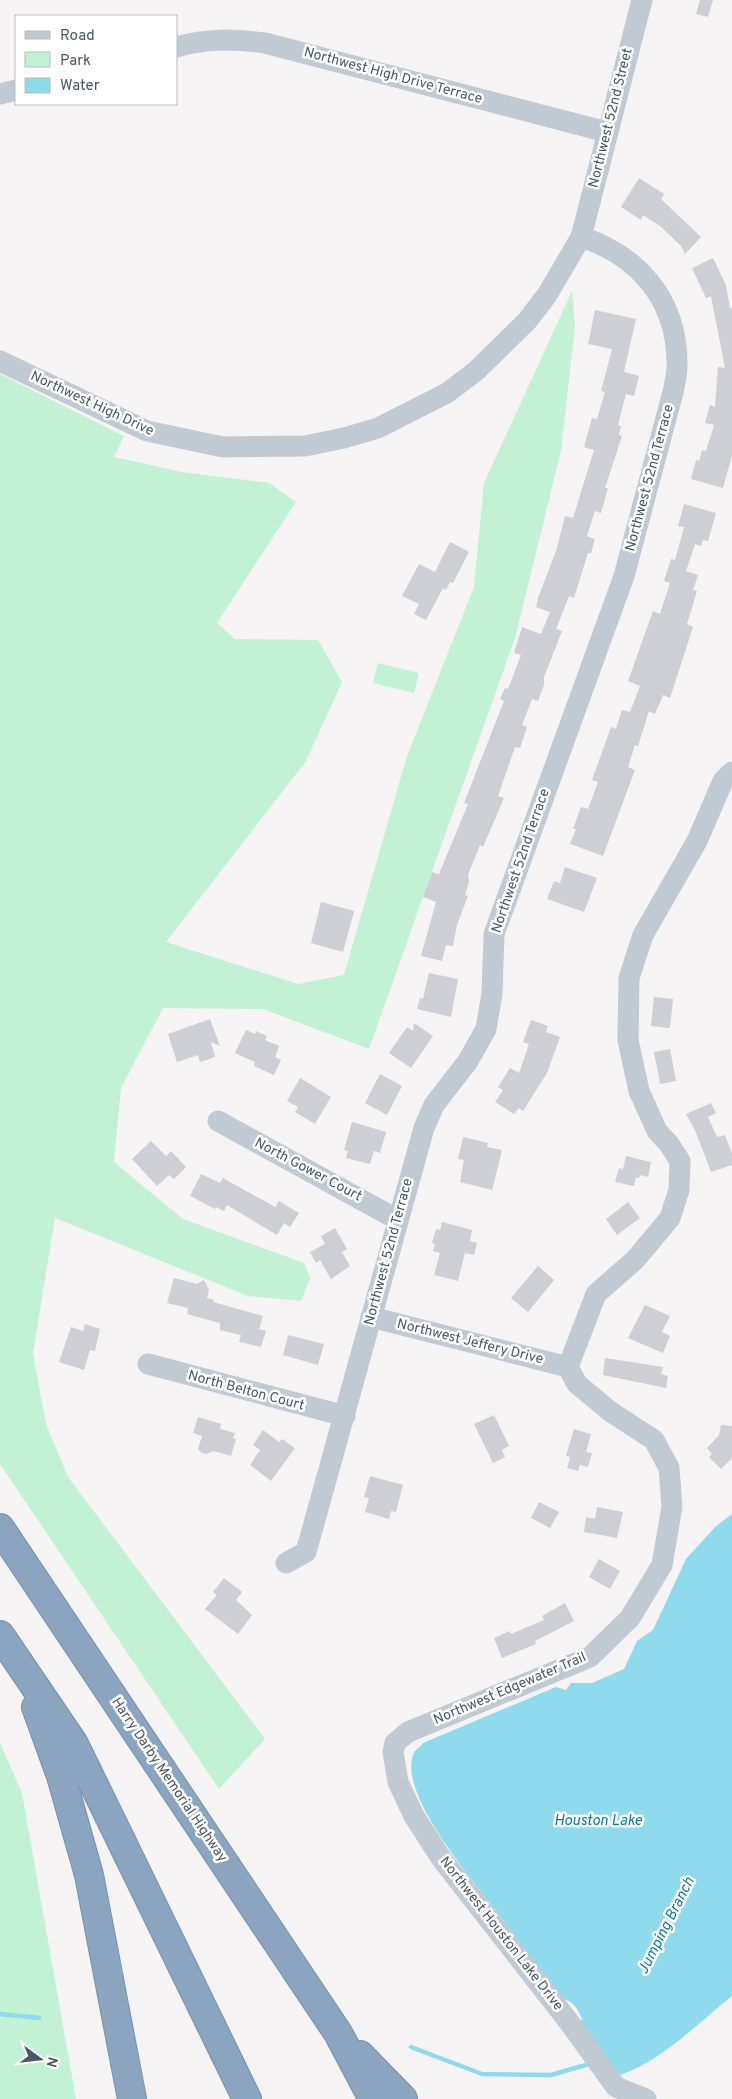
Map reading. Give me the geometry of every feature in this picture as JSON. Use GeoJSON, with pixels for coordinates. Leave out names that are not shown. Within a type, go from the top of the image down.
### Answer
{"type":"FeatureCollection","features":[{"type":"Feature","properties":{"kind":"highway","name":"Harry Darby Memorial Highway"},"geometry":{"type":"LineString","coordinates":[[0,1528],[338,2033]]}},
{"type":"Feature","properties":{"kind":"highway"},"geometry":{"type":"LineString","coordinates":[[0,1634],[74,1744],[246,2099]]}},
{"type":"Feature","properties":{"kind":"highway"},"geometry":{"type":"LineString","coordinates":[[22,1668],[61,1776],[89,1874],[132,2099]]}},
{"type":"Feature","properties":{"kind":"highway"},"geometry":{"type":"LineString","coordinates":[[338,2033],[373,2099]]}},
{"type":"Feature","properties":{"kind":"highway"},"geometry":{"type":"LineString","coordinates":[[338,2033],[403,2099]]}},
{"type":"Feature","properties":{"kind":"street","name":"Northwest 52nd Street"},"geometry":{"type":"LineString","coordinates":[[581,237],[642,0]]}},
{"type":"Feature","properties":{"kind":"street","name":"Northwest High Drive Terrace"},"geometry":{"type":"LineString","coordinates":[[178,46],[194,42],[230,38],[265,43],[607,132]]}},
{"type":"Feature","properties":{"kind":"street"},"geometry":{"type":"LineString","coordinates":[[0,94],[15,90]]}},
{"type":"Feature","properties":{"kind":"street","name":"Northwest High Drive"},"geometry":{"type":"LineString","coordinates":[[0,361],[114,417],[147,431],[176,439],[224,447],[259,448],[305,446],[344,438],[378,428],[411,413],[447,393],[476,371],[527,322],[547,295],[581,237]]}},
{"type":"Feature","properties":{"kind":"street","name":"Northwest 52nd Terrace"},"geometry":{"type":"LineString","coordinates":[[286,1564],[306,1552],[424,1128],[434,1106],[468,1061],[486,1029],[492,994],[494,934],[624,576],[673,392],[678,363],[675,339],[669,316],[660,296],[636,266],[595,242],[581,237]]}},
{"type":"Feature","properties":{"kind":"street"},"geometry":{"type":"LineString","coordinates":[[568,1367],[596,1294],[635,1260],[670,1218],[679,1190],[680,1161],[670,1144],[657,1131],[639,1091],[628,1040],[629,978],[642,935],[697,841],[723,781],[732,772]]}},
{"type":"Feature","properties":{"kind":"street","name":"North Gower Court"},"geometry":{"type":"LineString","coordinates":[[218,1122],[398,1220]]}},
{"type":"Feature","properties":{"kind":"street","name":"Northwest Jeffery Drive"},"geometry":{"type":"LineString","coordinates":[[371,1317],[568,1367]]}},
{"type":"Feature","properties":{"kind":"street","name":"North Belton Court"},"geometry":{"type":"LineString","coordinates":[[148,1364],[345,1416]]}},
{"type":"Feature","properties":{"kind":"street","name":"Northwest Edgewater Trail"},"geometry":{"type":"LineString","coordinates":[[395,1743],[408,1732],[590,1657],[630,1618],[662,1565],[672,1507],[669,1468],[654,1440],[611,1412],[577,1384],[568,1367]]}},
{"type":"Feature","properties":{"kind":"street","name":"Northwest Houston Lake Drive"},"geometry":{"type":"LineString","coordinates":[[395,1743],[393,1752],[398,1782],[414,1816],[441,1858],[569,2022],[616,2087],[646,2099]]}},
{"type":"Feature","properties":{"kind":"green space"},"geometry":{"type":"Polygon","coordinates":[[[572,291],[575,326],[561,451],[515,638],[369,1049],[263,1009],[163,1008],[121,1088],[114,1162],[183,1219],[304,1263],[310,1278],[301,1301],[248,1296],[55,1218],[33,1353],[46,1424],[68,1477],[265,1739],[219,1789],[0,1464],[0,374],[124,436],[114,457],[182,472],[269,483],[296,502],[217,623],[235,639],[318,640],[342,682],[306,761],[166,942],[298,984],[344,975],[407,756],[474,587],[484,483],[572,291]]]}},
{"type":"Feature","properties":{"kind":"green space"},"geometry":{"type":"Polygon","coordinates":[[[378,663],[419,673],[414,693],[373,683],[378,663]]]}},
{"type":"Feature","properties":{"kind":"green space"},"geometry":{"type":"Polygon","coordinates":[[[0,1743],[22,1793],[76,2099],[0,2099],[0,1743]]]}},
{"type":"Feature","properties":{"kind":"water","name":"Houston Lake"},"geometry":{"type":"Polygon","coordinates":[[[732,1514],[732,1996],[665,2051],[635,2069],[620,2075],[580,2024],[582,2019],[576,2007],[567,2000],[558,1997],[439,1834],[415,1788],[411,1768],[415,1751],[423,1743],[556,1687],[566,1690],[571,1683],[592,1683],[624,1669],[637,1641],[653,1630],[686,1559],[715,1527],[732,1514]]]}},
{"type":"Feature","properties":{"kind":"building"},"geometry":{"type":"Polygon","coordinates":[[[700,0],[713,0],[708,17],[696,14],[700,0]]]}},
{"type":"Feature","properties":{"kind":"building"},"geometry":{"type":"Polygon","coordinates":[[[639,178],[664,194],[661,199],[701,237],[685,254],[681,246],[660,226],[643,215],[641,220],[621,207],[639,178]]]}},
{"type":"Feature","properties":{"kind":"building"},"geometry":{"type":"Polygon","coordinates":[[[713,258],[726,285],[730,308],[732,308],[732,455],[723,488],[691,479],[696,460],[699,461],[702,450],[706,451],[714,425],[705,423],[710,405],[715,407],[718,367],[725,368],[711,296],[706,298],[692,268],[713,258]]]}},
{"type":"Feature","properties":{"kind":"building"},"geometry":{"type":"Polygon","coordinates":[[[595,310],[636,319],[624,372],[639,376],[634,396],[626,394],[618,425],[621,426],[619,435],[622,436],[605,488],[608,488],[601,513],[595,511],[587,536],[595,539],[591,553],[588,553],[574,598],[569,596],[556,629],[562,631],[544,677],[544,685],[538,701],[532,699],[522,725],[527,727],[520,748],[515,747],[498,796],[504,798],[483,847],[480,845],[468,875],[469,882],[465,895],[468,896],[457,925],[453,946],[446,945],[442,961],[421,956],[436,902],[423,897],[432,872],[439,874],[468,804],[464,803],[504,701],[500,699],[505,688],[508,689],[521,655],[514,653],[522,627],[541,634],[550,612],[536,607],[538,598],[556,551],[565,516],[573,518],[594,450],[584,447],[592,418],[597,419],[605,392],[601,391],[612,349],[588,344],[595,310]]]}},
{"type":"Feature","properties":{"kind":"building"},"geometry":{"type":"Polygon","coordinates":[[[684,504],[716,513],[708,541],[703,540],[701,546],[695,544],[686,571],[698,575],[693,590],[697,591],[687,624],[693,627],[670,698],[663,695],[655,714],[649,711],[638,746],[635,745],[628,767],[635,770],[603,856],[570,844],[576,829],[573,829],[581,807],[588,809],[598,782],[592,780],[611,727],[616,729],[622,710],[630,712],[640,686],[628,681],[653,611],[660,614],[670,583],[664,581],[671,559],[675,560],[684,527],[678,526],[684,504]]]}},
{"type":"Feature","properties":{"kind":"building"},"geometry":{"type":"Polygon","coordinates":[[[450,542],[469,552],[453,583],[450,582],[446,590],[443,588],[426,620],[414,614],[419,604],[402,596],[419,564],[435,572],[450,542]]]}},
{"type":"Feature","properties":{"kind":"building"},"geometry":{"type":"Polygon","coordinates":[[[565,867],[597,878],[584,912],[547,899],[554,881],[560,883],[565,867]]]}},
{"type":"Feature","properties":{"kind":"building"},"geometry":{"type":"Polygon","coordinates":[[[321,902],[354,911],[343,952],[311,943],[321,902]]]}},
{"type":"Feature","properties":{"kind":"building"},"geometry":{"type":"Polygon","coordinates":[[[429,973],[458,979],[451,1017],[417,1009],[420,998],[423,999],[429,973]]]}},
{"type":"Feature","properties":{"kind":"building"},"geometry":{"type":"Polygon","coordinates":[[[654,997],[673,999],[670,1028],[651,1026],[654,997]]]}},
{"type":"Feature","properties":{"kind":"building"},"geometry":{"type":"Polygon","coordinates":[[[210,1019],[220,1046],[211,1042],[215,1057],[200,1062],[198,1055],[177,1062],[168,1034],[210,1019]]]}},
{"type":"Feature","properties":{"kind":"building"},"geometry":{"type":"Polygon","coordinates":[[[531,1020],[548,1026],[546,1032],[560,1037],[547,1073],[523,1111],[519,1108],[514,1114],[495,1102],[503,1090],[498,1087],[510,1068],[519,1073],[529,1044],[523,1042],[531,1020]]]}},
{"type":"Feature","properties":{"kind":"building"},"geometry":{"type":"Polygon","coordinates":[[[414,1023],[433,1036],[411,1068],[389,1053],[407,1027],[413,1031],[414,1023]]]}},
{"type":"Feature","properties":{"kind":"building"},"geometry":{"type":"Polygon","coordinates":[[[246,1030],[255,1034],[256,1031],[267,1036],[265,1040],[279,1046],[275,1057],[281,1060],[274,1075],[254,1066],[255,1062],[235,1053],[246,1030]]]}},
{"type":"Feature","properties":{"kind":"building"},"geometry":{"type":"Polygon","coordinates":[[[670,1049],[676,1081],[660,1084],[654,1052],[670,1049]]]}},
{"type":"Feature","properties":{"kind":"building"},"geometry":{"type":"Polygon","coordinates":[[[380,1074],[402,1086],[387,1115],[365,1103],[380,1074]]]}},
{"type":"Feature","properties":{"kind":"building"},"geometry":{"type":"Polygon","coordinates":[[[300,1078],[331,1097],[315,1124],[295,1112],[298,1107],[287,1101],[300,1078]]]}},
{"type":"Feature","properties":{"kind":"building"},"geometry":{"type":"Polygon","coordinates":[[[711,1103],[716,1113],[708,1117],[717,1137],[725,1135],[732,1154],[732,1165],[711,1172],[695,1130],[686,1114],[711,1103]]]}},
{"type":"Feature","properties":{"kind":"building"},"geometry":{"type":"Polygon","coordinates":[[[352,1122],[386,1132],[380,1153],[374,1151],[370,1164],[346,1158],[348,1151],[344,1150],[352,1122]]]}},
{"type":"Feature","properties":{"kind":"building"},"geometry":{"type":"Polygon","coordinates":[[[463,1137],[488,1143],[487,1147],[502,1150],[492,1190],[460,1182],[464,1160],[458,1159],[463,1137]]]}},
{"type":"Feature","properties":{"kind":"building"},"geometry":{"type":"Polygon","coordinates":[[[151,1141],[166,1156],[171,1151],[186,1167],[174,1179],[169,1175],[157,1186],[132,1159],[151,1141]]]}},
{"type":"Feature","properties":{"kind":"building"},"geometry":{"type":"Polygon","coordinates":[[[626,1156],[651,1162],[648,1177],[640,1175],[639,1178],[636,1177],[634,1186],[615,1182],[619,1168],[623,1169],[626,1156]]]}},
{"type":"Feature","properties":{"kind":"building"},"geometry":{"type":"Polygon","coordinates":[[[201,1174],[220,1183],[223,1178],[275,1207],[279,1201],[299,1213],[290,1227],[284,1223],[277,1235],[227,1205],[224,1211],[216,1207],[215,1209],[190,1196],[201,1174]]]}},
{"type":"Feature","properties":{"kind":"building"},"geometry":{"type":"Polygon","coordinates":[[[628,1202],[640,1218],[617,1235],[606,1219],[628,1202]]]}},
{"type":"Feature","properties":{"kind":"building"},"geometry":{"type":"Polygon","coordinates":[[[442,1222],[472,1230],[470,1241],[477,1243],[474,1255],[465,1253],[458,1281],[434,1275],[440,1253],[433,1251],[435,1244],[432,1243],[436,1229],[440,1230],[442,1222]]]}},
{"type":"Feature","properties":{"kind":"building"},"geometry":{"type":"Polygon","coordinates":[[[335,1228],[347,1249],[342,1252],[350,1266],[331,1279],[320,1260],[316,1263],[310,1252],[325,1244],[321,1236],[335,1228]]]}},
{"type":"Feature","properties":{"kind":"building"},"geometry":{"type":"Polygon","coordinates":[[[538,1266],[554,1280],[528,1312],[511,1298],[538,1266]]]}},
{"type":"Feature","properties":{"kind":"building"},"geometry":{"type":"Polygon","coordinates":[[[174,1278],[197,1284],[204,1280],[209,1290],[207,1298],[214,1300],[213,1302],[263,1316],[259,1329],[266,1331],[261,1347],[239,1342],[241,1335],[220,1330],[220,1323],[187,1314],[188,1308],[167,1303],[174,1278]]]}},
{"type":"Feature","properties":{"kind":"building"},"geometry":{"type":"Polygon","coordinates":[[[645,1305],[670,1316],[662,1332],[670,1336],[663,1353],[628,1338],[645,1305]]]}},
{"type":"Feature","properties":{"kind":"building"},"geometry":{"type":"Polygon","coordinates":[[[85,1324],[100,1329],[95,1351],[90,1350],[84,1370],[59,1362],[71,1327],[83,1331],[85,1324]]]}},
{"type":"Feature","properties":{"kind":"building"},"geometry":{"type":"Polygon","coordinates":[[[288,1335],[324,1344],[318,1365],[283,1355],[288,1335]]]}},
{"type":"Feature","properties":{"kind":"building"},"geometry":{"type":"Polygon","coordinates":[[[605,1358],[663,1367],[661,1374],[668,1376],[666,1388],[603,1375],[605,1358]]]}},
{"type":"Feature","properties":{"kind":"building"},"geometry":{"type":"Polygon","coordinates":[[[494,1415],[509,1446],[502,1450],[505,1457],[493,1463],[474,1424],[494,1415]]]}},
{"type":"Feature","properties":{"kind":"building"},"geometry":{"type":"Polygon","coordinates":[[[198,1417],[221,1424],[220,1429],[235,1433],[233,1438],[236,1439],[231,1456],[214,1451],[206,1454],[198,1449],[202,1436],[193,1433],[198,1417]]]}},
{"type":"Feature","properties":{"kind":"building"},"geometry":{"type":"Polygon","coordinates":[[[721,1425],[732,1426],[732,1458],[721,1469],[709,1457],[712,1454],[707,1448],[719,1435],[721,1425]]]}},
{"type":"Feature","properties":{"kind":"building"},"geometry":{"type":"Polygon","coordinates":[[[574,1429],[591,1434],[586,1452],[592,1453],[588,1467],[580,1465],[578,1471],[567,1468],[570,1457],[566,1456],[574,1429]]]}},
{"type":"Feature","properties":{"kind":"building"},"geometry":{"type":"Polygon","coordinates":[[[263,1430],[279,1442],[282,1439],[295,1448],[271,1481],[250,1465],[260,1450],[253,1445],[263,1430]]]}},
{"type":"Feature","properties":{"kind":"building"},"geometry":{"type":"Polygon","coordinates":[[[370,1476],[403,1485],[396,1512],[391,1511],[389,1519],[365,1512],[369,1498],[364,1497],[370,1476]]]}},
{"type":"Feature","properties":{"kind":"building"},"geometry":{"type":"Polygon","coordinates":[[[539,1502],[559,1512],[550,1528],[531,1518],[539,1502]]]}},
{"type":"Feature","properties":{"kind":"building"},"geometry":{"type":"Polygon","coordinates":[[[597,1507],[623,1512],[617,1538],[584,1532],[586,1517],[595,1519],[597,1507]]]}},
{"type":"Feature","properties":{"kind":"building"},"geometry":{"type":"Polygon","coordinates":[[[599,1559],[620,1571],[610,1589],[589,1577],[599,1559]]]}},
{"type":"Feature","properties":{"kind":"building"},"geometry":{"type":"Polygon","coordinates":[[[224,1578],[242,1592],[236,1600],[252,1615],[238,1634],[205,1609],[217,1595],[213,1592],[224,1578]]]}},
{"type":"Feature","properties":{"kind":"building"},"geometry":{"type":"Polygon","coordinates":[[[565,1603],[574,1621],[535,1641],[536,1644],[502,1658],[494,1638],[510,1631],[511,1634],[544,1620],[542,1616],[565,1603]]]}},
{"type":"Feature","properties":{"kind":"waterway","name":"Jumping Branch"},"geometry":{"type":"LineString","coordinates":[[0,2014],[39,2018]]}},
{"type":"Feature","properties":{"kind":"waterway","name":"Jumping Branch"},"geometry":{"type":"LineString","coordinates":[[411,2047],[482,2074],[551,2075],[589,2064]]}}]}
